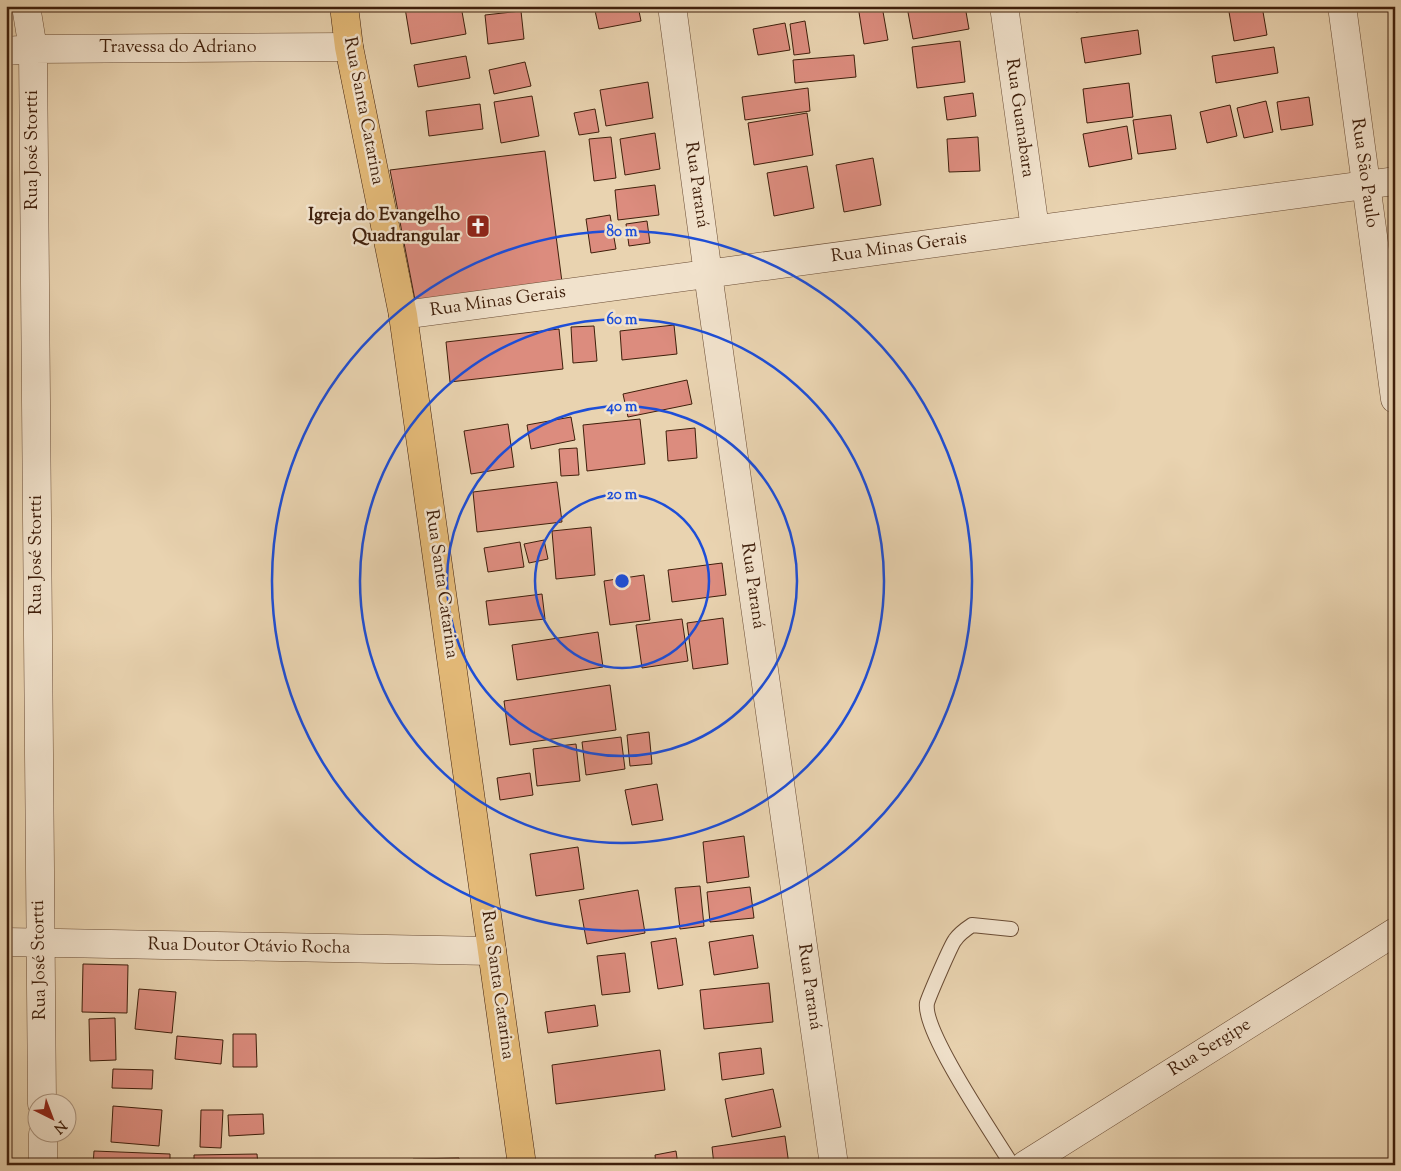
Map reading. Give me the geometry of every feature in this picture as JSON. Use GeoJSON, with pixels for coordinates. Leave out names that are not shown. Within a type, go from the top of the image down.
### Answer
{"type":"FeatureCollection","features":[{"type":"Feature","properties":{"kind":"main road","name":"Rua Santa Catarina"},"geometry":{"type":"LineString","coordinates":[[344,6],[349,47],[404,315],[522,1165]]}},
{"type":"Feature","properties":{"kind":"street","name":"Rua José Stortti"},"geometry":{"type":"LineString","coordinates":[[26,6],[19,50],[42,1094]]}},
{"type":"Feature","properties":{"kind":"street","name":"Rua Paraná"},"geometry":{"type":"LineString","coordinates":[[672,6],[834,1165]]}},
{"type":"Feature","properties":{"kind":"street","name":"Rua Guanabara"},"geometry":{"type":"LineString","coordinates":[[1004,6],[1035,230]]}},
{"type":"Feature","properties":{"kind":"street","name":"Rua São Paulo"},"geometry":{"type":"LineString","coordinates":[[1342,6],[1395,398]]}},
{"type":"Feature","properties":{"kind":"street","name":"Travessa do Adriano"},"geometry":{"type":"LineString","coordinates":[[19,50],[349,47]]}},
{"type":"Feature","properties":{"kind":"street","name":"Rua Minas Gerais"},"geometry":{"type":"LineString","coordinates":[[404,315],[1395,181]]}},
{"type":"Feature","properties":{"kind":"street","name":"Rua Sergipe"},"geometry":{"type":"LineString","coordinates":[[1025,1165],[1395,932]]}},
{"type":"Feature","properties":{"kind":"street","name":"Rua Doutor Otávio Rocha"},"geometry":{"type":"LineString","coordinates":[[6,942],[492,951]]}},
{"type":"Feature","properties":{"kind":"street"},"geometry":{"type":"LineString","coordinates":[[42,1144],[43,1165]]}},
{"type":"Feature","properties":{"kind":"lane"},"geometry":{"type":"LineString","coordinates":[[1011,929],[972,924],[954,941],[927,1004],[932,1028],[954,1071],[967,1095],[1012,1165]]}},
{"type":"Feature","properties":{"kind":"building"},"geometry":{"type":"Polygon","coordinates":[[[413,6],[461,6],[466,34],[411,44],[405,8],[413,6]]]}},
{"type":"Feature","properties":{"kind":"building"},"geometry":{"type":"Polygon","coordinates":[[[594,6],[638,6],[641,21],[599,29],[594,6]]]}},
{"type":"Feature","properties":{"kind":"building"},"geometry":{"type":"Polygon","coordinates":[[[858,6],[882,6],[888,40],[864,44],[858,6]]]}},
{"type":"Feature","properties":{"kind":"building"},"geometry":{"type":"Polygon","coordinates":[[[965,6],[969,29],[913,39],[907,7],[965,6]]]}},
{"type":"Feature","properties":{"kind":"building"},"geometry":{"type":"Polygon","coordinates":[[[1076,6],[1119,6],[1076,12],[1076,6]]]}},
{"type":"Feature","properties":{"kind":"building"},"geometry":{"type":"Polygon","coordinates":[[[1228,6],[1262,6],[1267,35],[1234,41],[1228,6]]]}},
{"type":"Feature","properties":{"kind":"building"},"geometry":{"type":"Polygon","coordinates":[[[521,11],[524,39],[488,44],[485,15],[521,11]]]}},
{"type":"Feature","properties":{"kind":"building"},"geometry":{"type":"Polygon","coordinates":[[[805,21],[810,53],[794,55],[790,24],[805,21]]]}},
{"type":"Feature","properties":{"kind":"building"},"geometry":{"type":"Polygon","coordinates":[[[785,23],[790,50],[758,55],[753,29],[785,23]]]}},
{"type":"Feature","properties":{"kind":"building"},"geometry":{"type":"Polygon","coordinates":[[[1138,30],[1141,54],[1085,63],[1081,38],[1138,30]]]}},
{"type":"Feature","properties":{"kind":"building"},"geometry":{"type":"Polygon","coordinates":[[[960,41],[965,82],[917,88],[912,47],[960,41]]]}},
{"type":"Feature","properties":{"kind":"building"},"geometry":{"type":"Polygon","coordinates":[[[1274,47],[1278,73],[1216,83],[1212,56],[1274,47]]]}},
{"type":"Feature","properties":{"kind":"building"},"geometry":{"type":"Polygon","coordinates":[[[854,55],[856,77],[795,83],[793,60],[854,55]]]}},
{"type":"Feature","properties":{"kind":"building"},"geometry":{"type":"Polygon","coordinates":[[[466,56],[470,78],[418,87],[414,65],[466,56]]]}},
{"type":"Feature","properties":{"kind":"building"},"geometry":{"type":"Polygon","coordinates":[[[525,62],[531,86],[494,94],[489,70],[525,62]]]}},
{"type":"Feature","properties":{"kind":"building"},"geometry":{"type":"Polygon","coordinates":[[[648,82],[653,118],[606,126],[600,90],[648,82]]]}},
{"type":"Feature","properties":{"kind":"building"},"geometry":{"type":"Polygon","coordinates":[[[1129,83],[1133,117],[1087,123],[1083,89],[1129,83]]]}},
{"type":"Feature","properties":{"kind":"building"},"geometry":{"type":"Polygon","coordinates":[[[808,88],[810,111],[745,120],[742,97],[808,88]]]}},
{"type":"Feature","properties":{"kind":"building"},"geometry":{"type":"Polygon","coordinates":[[[973,93],[976,116],[947,120],[944,97],[973,93]]]}},
{"type":"Feature","properties":{"kind":"building"},"geometry":{"type":"Polygon","coordinates":[[[532,96],[539,136],[501,143],[494,102],[532,96]]]}},
{"type":"Feature","properties":{"kind":"building"},"geometry":{"type":"Polygon","coordinates":[[[1309,97],[1313,125],[1281,130],[1277,102],[1309,97]]]}},
{"type":"Feature","properties":{"kind":"building"},"geometry":{"type":"Polygon","coordinates":[[[1266,101],[1273,132],[1244,138],[1237,108],[1266,101]]]}},
{"type":"Feature","properties":{"kind":"building"},"geometry":{"type":"Polygon","coordinates":[[[480,104],[483,129],[429,136],[426,111],[480,104]]]}},
{"type":"Feature","properties":{"kind":"building"},"geometry":{"type":"Polygon","coordinates":[[[1230,105],[1237,136],[1207,143],[1200,112],[1230,105]]]}},
{"type":"Feature","properties":{"kind":"building"},"geometry":{"type":"Polygon","coordinates":[[[595,109],[599,132],[579,135],[574,113],[595,109]]]}},
{"type":"Feature","properties":{"kind":"building"},"geometry":{"type":"Polygon","coordinates":[[[807,113],[813,155],[754,165],[748,123],[807,113]]]}},
{"type":"Feature","properties":{"kind":"building"},"geometry":{"type":"Polygon","coordinates":[[[1171,115],[1176,149],[1138,154],[1133,120],[1171,115]]]}},
{"type":"Feature","properties":{"kind":"building"},"geometry":{"type":"Polygon","coordinates":[[[1127,126],[1132,159],[1089,167],[1083,134],[1127,126]]]}},
{"type":"Feature","properties":{"kind":"building"},"geometry":{"type":"Polygon","coordinates":[[[655,133],[660,169],[625,175],[620,139],[655,133]]]}},
{"type":"Feature","properties":{"kind":"building"},"geometry":{"type":"Polygon","coordinates":[[[611,137],[616,178],[594,181],[589,139],[611,137]]]}},
{"type":"Feature","properties":{"kind":"building"},"geometry":{"type":"Polygon","coordinates":[[[978,137],[980,171],[949,172],[947,139],[978,137]]]}},
{"type":"Feature","properties":{"kind":"building","name":"Igreja do Evangelho Quadrangular"},"geometry":{"type":"Polygon","coordinates":[[[545,151],[562,282],[415,300],[390,170],[545,151]]]}},
{"type":"Feature","properties":{"kind":"building"},"geometry":{"type":"Polygon","coordinates":[[[873,158],[881,205],[844,212],[836,165],[873,158]]]}},
{"type":"Feature","properties":{"kind":"building"},"geometry":{"type":"Polygon","coordinates":[[[807,166],[814,208],[774,216],[767,173],[807,166]]]}},
{"type":"Feature","properties":{"kind":"building"},"geometry":{"type":"Polygon","coordinates":[[[655,185],[659,215],[618,220],[615,190],[655,185]]]}},
{"type":"Feature","properties":{"kind":"building"},"geometry":{"type":"Polygon","coordinates":[[[610,215],[616,249],[591,253],[586,219],[610,215]]]}},
{"type":"Feature","properties":{"kind":"building"},"geometry":{"type":"Polygon","coordinates":[[[647,221],[650,243],[629,246],[626,224],[647,221]]]}},
{"type":"Feature","properties":{"kind":"building"},"geometry":{"type":"Polygon","coordinates":[[[674,325],[677,354],[622,360],[620,331],[674,325]]]}},
{"type":"Feature","properties":{"kind":"building"},"geometry":{"type":"Polygon","coordinates":[[[594,326],[597,361],[573,363],[571,327],[594,326]]]}},
{"type":"Feature","properties":{"kind":"building"},"geometry":{"type":"Polygon","coordinates":[[[559,329],[563,369],[450,382],[446,342],[559,329]]]}},
{"type":"Feature","properties":{"kind":"building"},"geometry":{"type":"Polygon","coordinates":[[[687,380],[692,404],[628,417],[623,394],[687,380]]]}},
{"type":"Feature","properties":{"kind":"building"},"geometry":{"type":"Polygon","coordinates":[[[571,417],[575,440],[531,449],[527,425],[571,417]]]}},
{"type":"Feature","properties":{"kind":"building"},"geometry":{"type":"Polygon","coordinates":[[[640,419],[645,464],[587,471],[583,425],[640,419]]]}},
{"type":"Feature","properties":{"kind":"building"},"geometry":{"type":"Polygon","coordinates":[[[508,424],[514,467],[471,474],[464,431],[508,424]]]}},
{"type":"Feature","properties":{"kind":"building"},"geometry":{"type":"Polygon","coordinates":[[[695,428],[697,458],[668,461],[666,431],[695,428]]]}},
{"type":"Feature","properties":{"kind":"building"},"geometry":{"type":"Polygon","coordinates":[[[577,448],[579,475],[561,476],[559,449],[577,448]]]}},
{"type":"Feature","properties":{"kind":"building"},"geometry":{"type":"Polygon","coordinates":[[[557,482],[562,522],[477,532],[473,492],[557,482]]]}},
{"type":"Feature","properties":{"kind":"building"},"geometry":{"type":"Polygon","coordinates":[[[6,508],[10,508],[7,591],[6,590],[6,508]]]}},
{"type":"Feature","properties":{"kind":"building"},"geometry":{"type":"Polygon","coordinates":[[[591,527],[595,575],[556,579],[552,531],[591,527]]]}},
{"type":"Feature","properties":{"kind":"building"},"geometry":{"type":"Polygon","coordinates":[[[544,540],[548,559],[529,563],[524,544],[544,540]]]}},
{"type":"Feature","properties":{"kind":"building"},"geometry":{"type":"Polygon","coordinates":[[[520,542],[524,567],[488,572],[484,548],[520,542]]]}},
{"type":"Feature","properties":{"kind":"building"},"geometry":{"type":"Polygon","coordinates":[[[722,563],[726,595],[672,602],[668,570],[722,563]]]}},
{"type":"Feature","properties":{"kind":"building"},"geometry":{"type":"Polygon","coordinates":[[[644,575],[650,620],[610,625],[604,581],[644,575]]]}},
{"type":"Feature","properties":{"kind":"building"},"geometry":{"type":"Polygon","coordinates":[[[542,594],[545,619],[489,625],[486,601],[542,594]]]}},
{"type":"Feature","properties":{"kind":"building"},"geometry":{"type":"Polygon","coordinates":[[[723,618],[728,664],[693,669],[687,623],[723,618]]]}},
{"type":"Feature","properties":{"kind":"building"},"geometry":{"type":"Polygon","coordinates":[[[682,619],[688,661],[642,668],[636,625],[682,619]]]}},
{"type":"Feature","properties":{"kind":"building"},"geometry":{"type":"Polygon","coordinates":[[[598,632],[603,667],[517,680],[512,645],[598,632]]]}},
{"type":"Feature","properties":{"kind":"building"},"geometry":{"type":"Polygon","coordinates":[[[610,685],[616,730],[510,745],[504,701],[610,685]]]}},
{"type":"Feature","properties":{"kind":"building"},"geometry":{"type":"Polygon","coordinates":[[[649,732],[652,764],[630,766],[627,735],[649,732]]]}},
{"type":"Feature","properties":{"kind":"building"},"geometry":{"type":"Polygon","coordinates":[[[621,737],[625,769],[586,775],[582,742],[621,737]]]}},
{"type":"Feature","properties":{"kind":"building"},"geometry":{"type":"Polygon","coordinates":[[[576,744],[580,781],[537,786],[533,749],[576,744]]]}},
{"type":"Feature","properties":{"kind":"building"},"geometry":{"type":"Polygon","coordinates":[[[530,773],[533,795],[500,800],[497,778],[530,773]]]}},
{"type":"Feature","properties":{"kind":"building"},"geometry":{"type":"Polygon","coordinates":[[[657,784],[663,820],[632,825],[625,790],[657,784]]]}},
{"type":"Feature","properties":{"kind":"building"},"geometry":{"type":"Polygon","coordinates":[[[744,836],[749,877],[707,883],[703,842],[744,836]]]}},
{"type":"Feature","properties":{"kind":"building"},"geometry":{"type":"Polygon","coordinates":[[[578,847],[584,889],[536,896],[530,854],[578,847]]]}},
{"type":"Feature","properties":{"kind":"building"},"geometry":{"type":"Polygon","coordinates":[[[700,886],[704,926],[680,929],[675,888],[700,886]]]}},
{"type":"Feature","properties":{"kind":"building"},"geometry":{"type":"Polygon","coordinates":[[[750,887],[754,918],[710,922],[707,892],[750,887]]]}},
{"type":"Feature","properties":{"kind":"building"},"geometry":{"type":"Polygon","coordinates":[[[638,890],[645,933],[587,944],[579,900],[638,890]]]}},
{"type":"Feature","properties":{"kind":"building"},"geometry":{"type":"Polygon","coordinates":[[[753,935],[758,968],[714,975],[709,942],[753,935]]]}},
{"type":"Feature","properties":{"kind":"building"},"geometry":{"type":"Polygon","coordinates":[[[676,938],[683,985],[658,989],[651,942],[676,938]]]}},
{"type":"Feature","properties":{"kind":"building"},"geometry":{"type":"Polygon","coordinates":[[[625,953],[630,992],[602,995],[597,956],[625,953]]]}},
{"type":"Feature","properties":{"kind":"building"},"geometry":{"type":"Polygon","coordinates":[[[83,964],[128,965],[127,1013],[82,1012],[83,964]]]}},
{"type":"Feature","properties":{"kind":"building"},"geometry":{"type":"Polygon","coordinates":[[[769,983],[773,1022],[704,1029],[700,990],[769,983]]]}},
{"type":"Feature","properties":{"kind":"building"},"geometry":{"type":"Polygon","coordinates":[[[139,989],[176,992],[172,1033],[135,1029],[139,989]]]}},
{"type":"Feature","properties":{"kind":"building"},"geometry":{"type":"Polygon","coordinates":[[[595,1005],[598,1026],[548,1033],[545,1012],[595,1005]]]}},
{"type":"Feature","properties":{"kind":"building"},"geometry":{"type":"Polygon","coordinates":[[[115,1018],[116,1060],[90,1061],[89,1019],[115,1018]]]}},
{"type":"Feature","properties":{"kind":"building"},"geometry":{"type":"Polygon","coordinates":[[[233,1034],[256,1034],[257,1067],[233,1067],[233,1034]]]}},
{"type":"Feature","properties":{"kind":"building"},"geometry":{"type":"Polygon","coordinates":[[[177,1036],[223,1040],[221,1064],[175,1059],[177,1036]]]}},
{"type":"Feature","properties":{"kind":"building"},"geometry":{"type":"Polygon","coordinates":[[[761,1048],[764,1074],[722,1080],[719,1053],[761,1048]]]}},
{"type":"Feature","properties":{"kind":"building"},"geometry":{"type":"Polygon","coordinates":[[[660,1050],[665,1090],[556,1104],[552,1065],[660,1050]]]}},
{"type":"Feature","properties":{"kind":"building"},"geometry":{"type":"Polygon","coordinates":[[[113,1069],[153,1070],[152,1089],[112,1088],[113,1069]]]}},
{"type":"Feature","properties":{"kind":"building"},"geometry":{"type":"Polygon","coordinates":[[[773,1089],[781,1127],[732,1137],[725,1099],[773,1089]]]}},
{"type":"Feature","properties":{"kind":"building"},"geometry":{"type":"Polygon","coordinates":[[[113,1106],[162,1110],[159,1146],[111,1142],[113,1106]]]}},
{"type":"Feature","properties":{"kind":"building"},"geometry":{"type":"Polygon","coordinates":[[[201,1110],[223,1110],[221,1148],[200,1147],[201,1110]]]}},
{"type":"Feature","properties":{"kind":"building"},"geometry":{"type":"Polygon","coordinates":[[[263,1114],[264,1134],[229,1136],[228,1115],[263,1114]]]}},
{"type":"Feature","properties":{"kind":"building"},"geometry":{"type":"Polygon","coordinates":[[[785,1136],[789,1165],[714,1165],[712,1147],[785,1136]]]}},
{"type":"Feature","properties":{"kind":"building"},"geometry":{"type":"Polygon","coordinates":[[[94,1151],[170,1154],[170,1165],[93,1165],[94,1151]]]}},
{"type":"Feature","properties":{"kind":"building"},"geometry":{"type":"Polygon","coordinates":[[[676,1151],[678,1165],[656,1165],[655,1155],[676,1151]]]}},
{"type":"Feature","properties":{"kind":"building"},"geometry":{"type":"Polygon","coordinates":[[[257,1154],[258,1165],[194,1165],[194,1155],[257,1154]]]}},
{"type":"Feature","properties":{"kind":"building"},"geometry":{"type":"Polygon","coordinates":[[[459,1158],[459,1165],[414,1165],[413,1159],[459,1158]]]}},
{"type":"Feature","properties":{"kind":"place","name":"Igreja do Evangelho Quadrangular"},"geometry":{"type":"Point","coordinates":[478,226]}}]}
